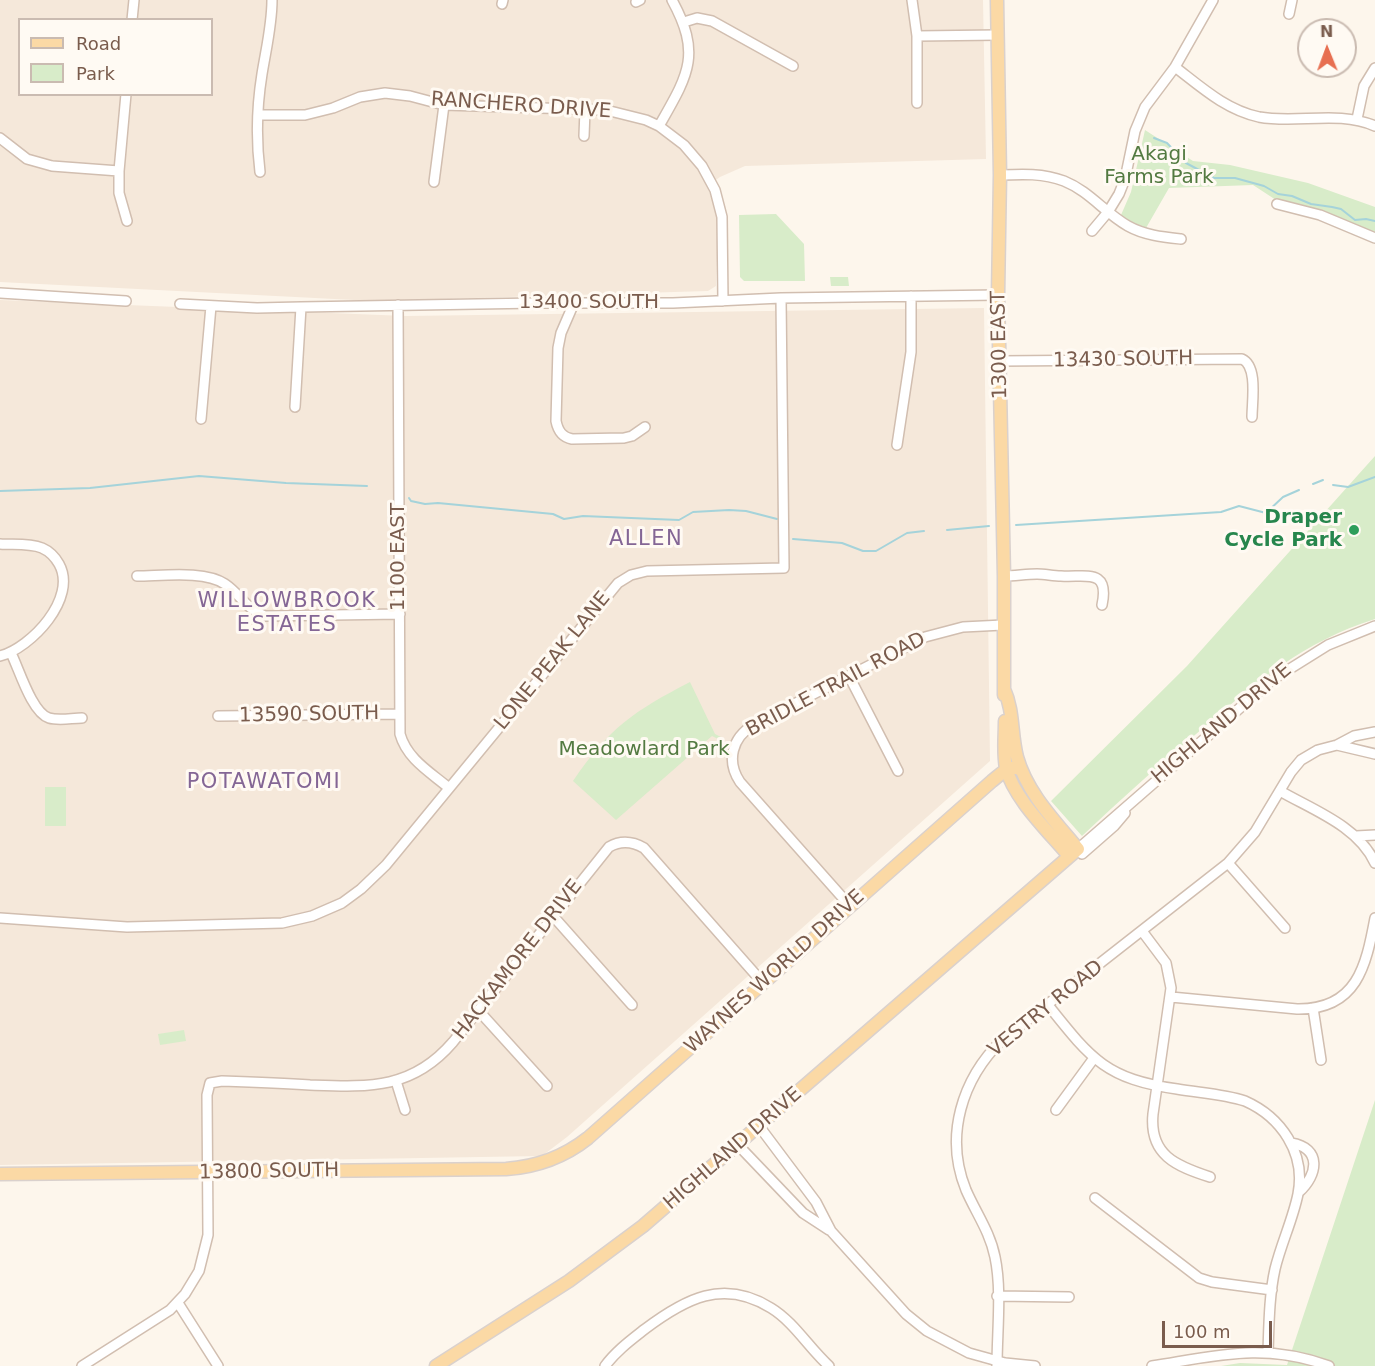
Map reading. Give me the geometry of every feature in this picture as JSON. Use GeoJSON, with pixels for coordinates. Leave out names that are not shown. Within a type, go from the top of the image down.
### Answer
{"type":"FeatureCollection","features":[{"type":"Feature","properties":{"kind":"main road","name":"1300 EAST"},"geometry":{"type":"LineString","coordinates":[[997,0],[1000,175],[998,295],[1006,769],[1017,792],[1038,819],[1076,853]]}},
{"type":"Feature","properties":{"kind":"main road","name":"1300 EAST"},"geometry":{"type":"LineString","coordinates":[[1004,689],[1010,705],[1014,745],[1021,770],[1031,790],[1076,853]]}},
{"type":"Feature","properties":{"kind":"main road"},"geometry":{"type":"LineString","coordinates":[[1006,769],[1015,767],[1021,770]]}},
{"type":"Feature","properties":{"kind":"main road","name":"WAYNES WORLD DRIVE"},"geometry":{"type":"LineString","coordinates":[[537,1164],[567,1152],[588,1138],[1006,769]]}},
{"type":"Feature","properties":{"kind":"main road"},"geometry":{"type":"LineString","coordinates":[[1012,906],[1023,891],[1050,865],[1055,856],[1054,848],[1038,819]]}},
{"type":"Feature","properties":{"kind":"main road","name":"HIGHLAND DRIVE"},"geometry":{"type":"LineString","coordinates":[[436,1366],[531,1307],[607,1254],[671,1203],[1076,853]]}},
{"type":"Feature","properties":{"kind":"main road","name":"13800 SOUTH"},"geometry":{"type":"LineString","coordinates":[[0,1174],[506,1169],[537,1164]]}},
{"type":"Feature","properties":{"kind":"street"},"geometry":{"type":"LineString","coordinates":[[132,18],[134,0]]}},
{"type":"Feature","properties":{"kind":"street"},"geometry":{"type":"LineString","coordinates":[[260,172],[259,115],[272,0]]}},
{"type":"Feature","properties":{"kind":"street"},"geometry":{"type":"LineString","coordinates":[[659,126],[680,88],[688,66],[689,43],[684,22],[672,0]]}},
{"type":"Feature","properties":{"kind":"street"},"geometry":{"type":"LineString","coordinates":[[912,0],[917,36],[917,103]]}},
{"type":"Feature","properties":{"kind":"street"},"geometry":{"type":"LineString","coordinates":[[1092,231],[1108,212],[1122,187],[1135,131],[1142,113],[1153,94],[1175,68],[1213,0]]}},
{"type":"Feature","properties":{"kind":"street"},"geometry":{"type":"LineString","coordinates":[[1289,14],[1292,0]]}},
{"type":"Feature","properties":{"kind":"street"},"geometry":{"type":"LineString","coordinates":[[684,22],[698,18],[712,21],[794,66]]}},
{"type":"Feature","properties":{"kind":"street"},"geometry":{"type":"LineString","coordinates":[[917,36],[998,35]]}},
{"type":"Feature","properties":{"kind":"street"},"geometry":{"type":"LineString","coordinates":[[1175,68],[1222,103],[1246,114],[1273,118],[1357,120],[1375,126]]}},
{"type":"Feature","properties":{"kind":"street"},"geometry":{"type":"LineString","coordinates":[[1357,120],[1364,86],[1375,68]]}},
{"type":"Feature","properties":{"kind":"street","name":"RANCHERO DRIVE"},"geometry":{"type":"LineString","coordinates":[[259,115],[313,114],[360,97],[385,93],[410,96],[444,105],[620,112],[659,126],[694,155],[714,190],[722,217],[723,301]]}},
{"type":"Feature","properties":{"kind":"street"},"geometry":{"type":"LineString","coordinates":[[126,96],[119,194],[127,221]]}},
{"type":"Feature","properties":{"kind":"street"},"geometry":{"type":"LineString","coordinates":[[434,182],[444,105]]}},
{"type":"Feature","properties":{"kind":"street"},"geometry":{"type":"LineString","coordinates":[[584,136],[585,110]]}},
{"type":"Feature","properties":{"kind":"street"},"geometry":{"type":"LineString","coordinates":[[0,138],[27,159],[52,166],[119,171]]}},
{"type":"Feature","properties":{"kind":"street"},"geometry":{"type":"LineString","coordinates":[[1000,175],[1042,175],[1063,181],[1083,191],[1108,212],[1139,231],[1181,239]]}},
{"type":"Feature","properties":{"kind":"street"},"geometry":{"type":"LineString","coordinates":[[1277,204],[1320,215],[1375,238]]}},
{"type":"Feature","properties":{"kind":"street"},"geometry":{"type":"LineString","coordinates":[[0,293],[126,301]]}},
{"type":"Feature","properties":{"kind":"street","name":"13400 SOUTH"},"geometry":{"type":"LineString","coordinates":[[180,304],[302,307],[998,295]]}},
{"type":"Feature","properties":{"kind":"street"},"geometry":{"type":"LineString","coordinates":[[897,445],[911,352],[911,296]]}},
{"type":"Feature","properties":{"kind":"street","name":"LONE PEAK LANE"},"geometry":{"type":"LineString","coordinates":[[0,918],[127,927],[272,924],[322,913],[352,896],[370,882],[612,589],[624,579],[639,573],[656,571],[784,568],[781,298]]}},
{"type":"Feature","properties":{"kind":"street"},"geometry":{"type":"LineString","coordinates":[[574,303],[561,333],[558,348],[556,422],[558,430],[572,439],[624,438],[632,436],[645,427]]}},
{"type":"Feature","properties":{"kind":"street","name":"1100 EAST"},"geometry":{"type":"LineString","coordinates":[[398,305],[400,734],[406,751],[412,758],[449,788]]}},
{"type":"Feature","properties":{"kind":"street"},"geometry":{"type":"LineString","coordinates":[[201,419],[211,306]]}},
{"type":"Feature","properties":{"kind":"street"},"geometry":{"type":"LineString","coordinates":[[295,407],[302,307]]}},
{"type":"Feature","properties":{"kind":"street","name":"13430 SOUTH"},"geometry":{"type":"LineString","coordinates":[[1000,361],[1245,360],[1252,371],[1252,417]]}},
{"type":"Feature","properties":{"kind":"street"},"geometry":{"type":"LineString","coordinates":[[0,544],[34,546],[47,551],[61,568],[63,581],[62,594],[57,607],[29,641],[11,653],[0,656]]}},
{"type":"Feature","properties":{"kind":"street"},"geometry":{"type":"LineString","coordinates":[[1004,576],[1039,574],[1064,577],[1092,576],[1104,588],[1102,605]]}},
{"type":"Feature","properties":{"kind":"street"},"geometry":{"type":"LineString","coordinates":[[137,576],[211,578],[223,582],[250,609],[265,616],[400,614]]}},
{"type":"Feature","properties":{"kind":"street","name":"BRIDLE TRAIL ROAD"},"geometry":{"type":"LineString","coordinates":[[849,906],[740,782],[732,763],[734,744],[747,729],[935,634],[963,627],[1003,625]]}},
{"type":"Feature","properties":{"kind":"street","name":"HIGHLAND DRIVE"},"geometry":{"type":"LineString","coordinates":[[1076,853],[1114,826],[1137,796],[1285,670],[1328,645],[1375,626]]}},
{"type":"Feature","properties":{"kind":"street"},"geometry":{"type":"LineString","coordinates":[[11,653],[42,715],[56,719],[82,718]]}},
{"type":"Feature","properties":{"kind":"street"},"geometry":{"type":"LineString","coordinates":[[849,676],[898,771]]}},
{"type":"Feature","properties":{"kind":"street","name":"13590 SOUTH"},"geometry":{"type":"LineString","coordinates":[[218,716],[400,714]]}},
{"type":"Feature","properties":{"kind":"street","name":"VESTRY ROAD"},"geometry":{"type":"LineString","coordinates":[[997,1363],[997,1270],[993,1248],[966,1190],[960,1170],[957,1137],[959,1114],[971,1080],[1002,1040],[1228,863],[1255,832],[1295,766],[1301,760],[1318,750],[1354,736],[1375,732]]}},
{"type":"Feature","properties":{"kind":"street"},"geometry":{"type":"LineString","coordinates":[[1337,744],[1352,750],[1375,754]]}},
{"type":"Feature","properties":{"kind":"street"},"geometry":{"type":"LineString","coordinates":[[1280,791],[1356,836],[1375,863]]}},
{"type":"Feature","properties":{"kind":"street"},"geometry":{"type":"LineString","coordinates":[[1356,836],[1375,835]]}},
{"type":"Feature","properties":{"kind":"street","name":"HACKAMORE DRIVE"},"geometry":{"type":"LineString","coordinates":[[208,1173],[207,1095],[210,1083],[222,1081],[363,1086],[396,1081],[422,1069],[436,1059],[478,1010],[605,850],[618,843],[634,843],[648,852],[763,983]]}},
{"type":"Feature","properties":{"kind":"street"},"geometry":{"type":"LineString","coordinates":[[1228,863],[1285,928]]}},
{"type":"Feature","properties":{"kind":"street"},"geometry":{"type":"LineString","coordinates":[[552,916],[632,1005]]}},
{"type":"Feature","properties":{"kind":"street"},"geometry":{"type":"LineString","coordinates":[[1171,997],[1297,1009],[1313,1008],[1337,999],[1356,982],[1367,960],[1375,918]]}},
{"type":"Feature","properties":{"kind":"street"},"geometry":{"type":"LineString","coordinates":[[1142,931],[1166,963],[1170,979],[1171,997],[1152,1120],[1154,1134],[1167,1158],[1179,1166],[1210,1177]]}},
{"type":"Feature","properties":{"kind":"street"},"geometry":{"type":"LineString","coordinates":[[1048,1005],[1094,1059],[1125,1077],[1157,1086],[1245,1101],[1260,1108],[1274,1119],[1291,1143],[1299,1169],[1299,1192],[1276,1266],[1268,1352]]}},
{"type":"Feature","properties":{"kind":"street"},"geometry":{"type":"LineString","coordinates":[[1313,1008],[1321,1060]]}},
{"type":"Feature","properties":{"kind":"street"},"geometry":{"type":"LineString","coordinates":[[478,1010],[547,1086]]}},
{"type":"Feature","properties":{"kind":"street"},"geometry":{"type":"LineString","coordinates":[[1056,1110],[1094,1059]]}},
{"type":"Feature","properties":{"kind":"street"},"geometry":{"type":"LineString","coordinates":[[396,1081],[405,1110]]}},
{"type":"Feature","properties":{"kind":"street"},"geometry":{"type":"LineString","coordinates":[[759,1126],[816,1202],[831,1231],[886,1295],[915,1322],[969,1353],[997,1363],[1035,1366]]}},
{"type":"Feature","properties":{"kind":"street"},"geometry":{"type":"LineString","coordinates":[[1291,1143],[1300,1144],[1309,1149],[1313,1158],[1311,1177],[1308,1184],[1299,1192]]}},
{"type":"Feature","properties":{"kind":"street"},"geometry":{"type":"LineString","coordinates":[[738,1145],[803,1213],[831,1231]]}},
{"type":"Feature","properties":{"kind":"street"},"geometry":{"type":"LineString","coordinates":[[82,1366],[178,1303],[195,1279],[205,1253],[208,1226],[208,1173]]}},
{"type":"Feature","properties":{"kind":"street"},"geometry":{"type":"LineString","coordinates":[[1095,1198],[1193,1275],[1212,1282],[1272,1290]]}},
{"type":"Feature","properties":{"kind":"street"},"geometry":{"type":"LineString","coordinates":[[605,1366],[626,1344],[669,1311],[687,1301],[708,1295],[730,1294],[761,1302],[779,1314],[829,1366]]}},
{"type":"Feature","properties":{"kind":"street"},"geometry":{"type":"LineString","coordinates":[[997,1296],[1069,1298]]}},
{"type":"Feature","properties":{"kind":"street"},"geometry":{"type":"LineString","coordinates":[[178,1303],[218,1366]]}},
{"type":"Feature","properties":{"kind":"street"},"geometry":{"type":"LineString","coordinates":[[1152,1366],[1230,1353],[1268,1352],[1298,1356],[1329,1366]]}},
{"type":"Feature","properties":{"kind":"shaded area"},"geometry":{"type":"Polygon","coordinates":[[[0,0],[983,0],[986,159],[745,166],[720,177],[707,186],[715,207],[718,228],[716,286],[708,291],[374,301],[0,282],[0,0]]]}},
{"type":"Feature","properties":{"kind":"shaded area"},"geometry":{"type":"Polygon","coordinates":[[[0,300],[406,316],[984,308],[990,761],[567,1137],[542,1156],[0,1165],[0,300]]]}},
{"type":"Feature","properties":{"kind":"green space","name":"Akagi Farms Park"},"geometry":{"type":"Polygon","coordinates":[[[1145,130],[1193,161],[1230,165],[1308,183],[1375,207],[1375,232],[1276,200],[1253,185],[1169,188],[1146,228],[1133,223],[1121,215],[1131,192],[1145,130]]]}},
{"type":"Feature","properties":{"kind":"green space"},"geometry":{"type":"Polygon","coordinates":[[[776,214],[804,244],[805,281],[744,281],[740,277],[739,215],[776,214]]]}},
{"type":"Feature","properties":{"kind":"green space"},"geometry":{"type":"Polygon","coordinates":[[[830,277],[848,277],[849,286],[831,286],[830,277]]]}},
{"type":"Feature","properties":{"kind":"green space"},"geometry":{"type":"Polygon","coordinates":[[[1375,456],[1375,619],[1325,639],[1262,679],[1171,755],[1082,836],[1051,801],[1187,666],[1375,456]]]}},
{"type":"Feature","properties":{"kind":"green space","name":"Meadowlard Park"},"geometry":{"type":"Polygon","coordinates":[[[690,682],[715,734],[721,737],[720,740],[712,736],[616,820],[573,781],[599,747],[624,722],[653,702],[690,682]]]}},
{"type":"Feature","properties":{"kind":"green space"},"geometry":{"type":"Polygon","coordinates":[[[45,787],[66,787],[66,826],[45,826],[45,787]]]}},
{"type":"Feature","properties":{"kind":"green space"},"geometry":{"type":"Polygon","coordinates":[[[184,1030],[186,1041],[160,1045],[158,1034],[184,1030]]]}},
{"type":"Feature","properties":{"kind":"green space"},"geometry":{"type":"Polygon","coordinates":[[[1375,1100],[1375,1366],[1221,1366],[1240,1363],[1287,1365],[1375,1100]]]}},
{"type":"Feature","properties":{"kind":"waterway"},"geometry":{"type":"LineString","coordinates":[[1154,138],[1167,143],[1186,163],[1214,178],[1235,178],[1264,186],[1278,194],[1292,196],[1311,204],[1341,209],[1355,220],[1375,221]]}},
{"type":"Feature","properties":{"kind":"waterway"},"geometry":{"type":"LineString","coordinates":[[0,491],[90,488],[199,476],[286,483],[367,486]]}},
{"type":"Feature","properties":{"kind":"waterway"},"geometry":{"type":"LineString","coordinates":[[1333,485],[1348,487],[1375,477]]}},
{"type":"Feature","properties":{"kind":"waterway"},"geometry":{"type":"LineString","coordinates":[[1313,484],[1323,480]]}},
{"type":"Feature","properties":{"kind":"waterway"},"geometry":{"type":"LineString","coordinates":[[1016,525],[1221,512],[1239,506],[1266,513],[1283,497],[1299,490]]}},
{"type":"Feature","properties":{"kind":"waterway"},"geometry":{"type":"LineString","coordinates":[[409,498],[411,501],[425,504],[438,503],[553,514],[564,519],[583,516],[679,520],[693,512],[729,510],[746,511],[777,519]]}},
{"type":"Feature","properties":{"kind":"waterway"},"geometry":{"type":"LineString","coordinates":[[947,530],[989,526]]}},
{"type":"Feature","properties":{"kind":"waterway"},"geometry":{"type":"LineString","coordinates":[[793,539],[842,543],[863,551],[876,551],[907,533],[924,531]]}},
{"type":"Feature","properties":{"kind":"place","name":"Draper Cycle Park"},"geometry":{"type":"Point","coordinates":[1354,530]}},
{"type":"Feature","properties":{"kind":"district","name":"ALLEN"},"geometry":{"type":"Point","coordinates":[646,540]}},
{"type":"Feature","properties":{"kind":"district","name":"WILLOWBROOK ESTATES"},"geometry":{"type":"Point","coordinates":[287,614]}},
{"type":"Feature","properties":{"kind":"district","name":"POTAWATOMI"},"geometry":{"type":"Point","coordinates":[264,783]}}]}
